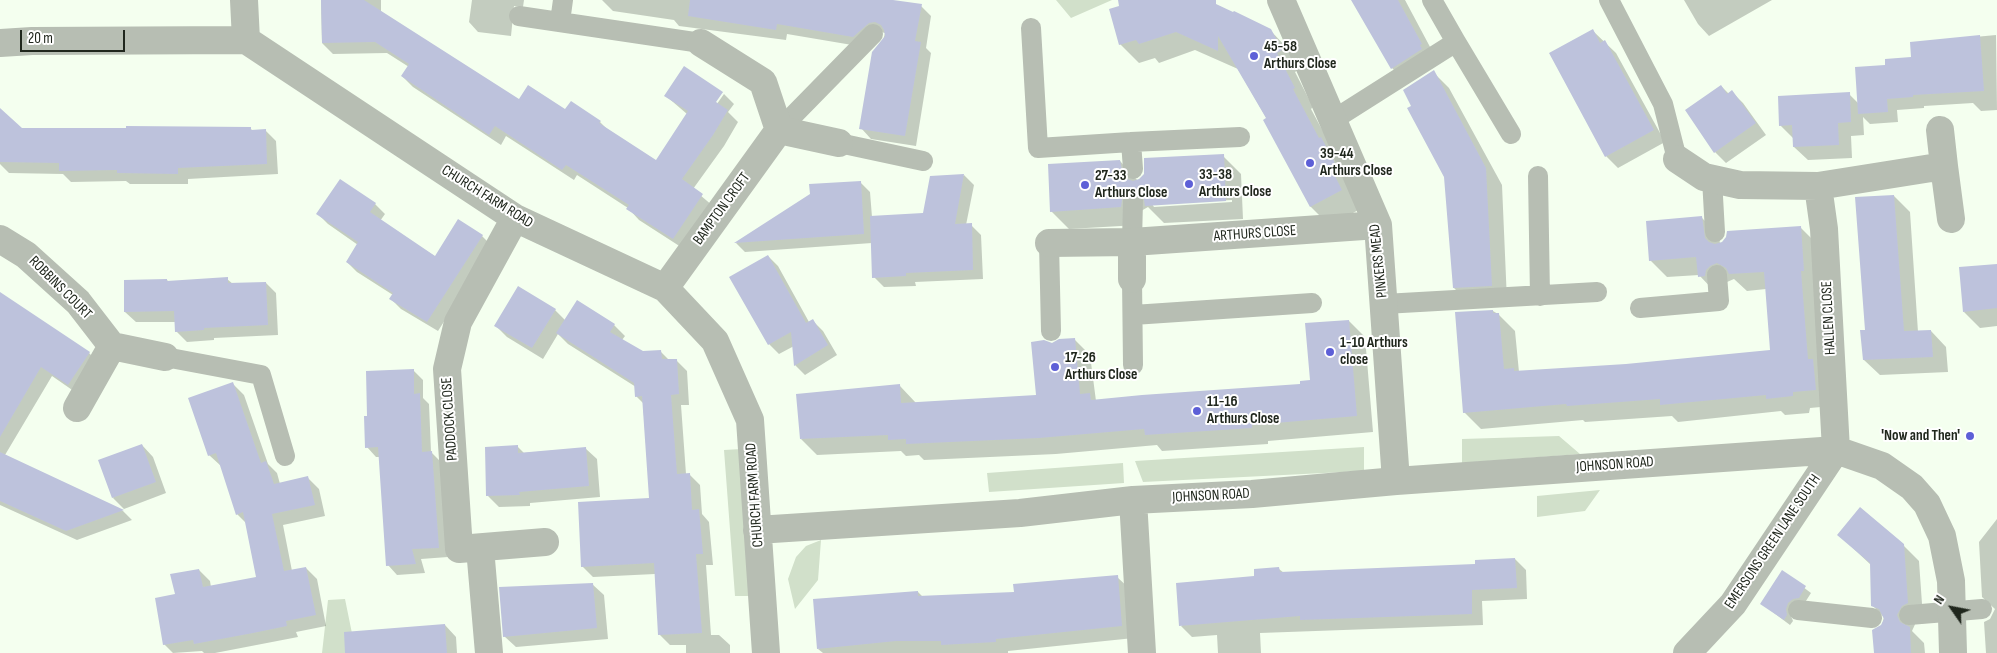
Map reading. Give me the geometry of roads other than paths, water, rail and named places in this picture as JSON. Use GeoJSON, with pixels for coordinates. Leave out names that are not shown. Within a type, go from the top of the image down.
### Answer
{"type":"FeatureCollection","features":[{"type":"Feature","properties":{"kind":"street"},"geometry":{"type":"LineString","coordinates":[[0,43],[38,41],[246,40],[244,0]]}},
{"type":"Feature","properties":{"kind":"street","name":"PINKERS MEAD"},"geometry":{"type":"LineString","coordinates":[[1281,0],[1378,225],[1396,480]]}},
{"type":"Feature","properties":{"kind":"street","name":"CHURCH FARM ROAD"},"geometry":{"type":"LineString","coordinates":[[246,40],[515,218],[665,288],[715,341],[750,420],[766,653]]}},
{"type":"Feature","properties":{"kind":"street"},"geometry":{"type":"LineString","coordinates":[[701,43],[763,82],[779,130],[839,143]]}},
{"type":"Feature","properties":{"kind":"street","name":"BAMPTON CROFT"},"geometry":{"type":"LineString","coordinates":[[665,288],[779,130]]}},
{"type":"Feature","properties":{"kind":"street"},"geometry":{"type":"LineString","coordinates":[[1940,130],[1952,219]]}},
{"type":"Feature","properties":{"kind":"street"},"geometry":{"type":"LineString","coordinates":[[1677,159],[1704,177],[1740,185],[1818,186],[1944,166]]}},
{"type":"Feature","properties":{"kind":"street","name":"HALLEN CLOSE"},"geometry":{"type":"LineString","coordinates":[[1818,186],[1824,229],[1836,450]]}},
{"type":"Feature","properties":{"kind":"street","name":"PADDOCK CLOSE"},"geometry":{"type":"LineString","coordinates":[[515,218],[458,322],[447,369],[459,549],[545,542]]}},
{"type":"Feature","properties":{"kind":"street","name":"ARTHURS CLOSE"},"geometry":{"type":"LineString","coordinates":[[1049,243],[1132,242],[1378,225]]}},
{"type":"Feature","properties":{"kind":"street","name":"ROBBINS COURT"},"geometry":{"type":"LineString","coordinates":[[0,239],[26,255],[78,302],[112,346]]}},
{"type":"Feature","properties":{"kind":"street"},"geometry":{"type":"LineString","coordinates":[[1132,242],[1132,279]]}},
{"type":"Feature","properties":{"kind":"street"},"geometry":{"type":"LineString","coordinates":[[78,408],[112,346],[165,357]]}},
{"type":"Feature","properties":{"kind":"street","name":"JOHNSON ROAD"},"geometry":{"type":"LineString","coordinates":[[757,530],[1020,513],[1133,500],[1252,494],[1396,480],[1836,450],[1882,466],[1912,487],[1927,504],[1942,536],[1951,581],[1954,653]]}},
{"type":"Feature","properties":{"kind":"street","name":"EMERSONS GREEN LANE SOUTH"},"geometry":{"type":"LineString","coordinates":[[1686,653],[1733,604],[1836,450]]}},
{"type":"Feature","properties":{"kind":"street"},"geometry":{"type":"LineString","coordinates":[[1133,500],[1142,653]]}},
{"type":"Feature","properties":{"kind":"street"},"geometry":{"type":"LineString","coordinates":[[480,548],[489,653]]}},
{"type":"Feature","properties":{"kind":"lane"},"geometry":{"type":"LineString","coordinates":[[560,22],[564,0]]}},
{"type":"Feature","properties":{"kind":"lane"},"geometry":{"type":"LineString","coordinates":[[1432,0],[1511,134]]}},
{"type":"Feature","properties":{"kind":"lane"},"geometry":{"type":"LineString","coordinates":[[1609,0],[1663,104],[1677,159]]}},
{"type":"Feature","properties":{"kind":"lane"},"geometry":{"type":"LineString","coordinates":[[519,16],[701,43]]}},
{"type":"Feature","properties":{"kind":"lane"},"geometry":{"type":"LineString","coordinates":[[1031,28],[1038,148],[1240,137]]}},
{"type":"Feature","properties":{"kind":"lane"},"geometry":{"type":"LineString","coordinates":[[779,130],[873,34]]}},
{"type":"Feature","properties":{"kind":"lane"},"geometry":{"type":"LineString","coordinates":[[1333,120],[1456,42]]}},
{"type":"Feature","properties":{"kind":"lane"},"geometry":{"type":"LineString","coordinates":[[1131,142],[1133,169]]}},
{"type":"Feature","properties":{"kind":"lane"},"geometry":{"type":"LineString","coordinates":[[839,143],[923,161]]}},
{"type":"Feature","properties":{"kind":"lane"},"geometry":{"type":"LineString","coordinates":[[1538,176],[1540,296]]}},
{"type":"Feature","properties":{"kind":"lane"},"geometry":{"type":"LineString","coordinates":[[1712,179],[1715,232]]}},
{"type":"Feature","properties":{"kind":"lane"},"geometry":{"type":"LineString","coordinates":[[1132,242],[1133,200]]}},
{"type":"Feature","properties":{"kind":"lane"},"geometry":{"type":"LineString","coordinates":[[1049,243],[1051,331]]}},
{"type":"Feature","properties":{"kind":"lane"},"geometry":{"type":"LineString","coordinates":[[1640,308],[1719,301],[1717,275]]}},
{"type":"Feature","properties":{"kind":"lane"},"geometry":{"type":"LineString","coordinates":[[1132,279],[1133,365]]}},
{"type":"Feature","properties":{"kind":"lane"},"geometry":{"type":"LineString","coordinates":[[1384,304],[1597,292]]}},
{"type":"Feature","properties":{"kind":"lane"},"geometry":{"type":"LineString","coordinates":[[1133,315],[1312,304]]}},
{"type":"Feature","properties":{"kind":"lane"},"geometry":{"type":"LineString","coordinates":[[165,357],[261,375],[286,456]]}},
{"type":"Feature","properties":{"kind":"lane"},"geometry":{"type":"LineString","coordinates":[[1909,615],[1982,609]]}},
{"type":"Feature","properties":{"kind":"lane"},"geometry":{"type":"LineString","coordinates":[[1798,610],[1872,618]]}},
{"type":"Feature","properties":{"kind":"place","name":"45-58 Arthurs Close"},"geometry":{"type":"Point","coordinates":[1254,56]}},
{"type":"Feature","properties":{"kind":"place","name":"39-44 Arthurs Close"},"geometry":{"type":"Point","coordinates":[1310,163]}},
{"type":"Feature","properties":{"kind":"place","name":"33-38 Arthurs Close"},"geometry":{"type":"Point","coordinates":[1189,184]}},
{"type":"Feature","properties":{"kind":"place","name":"27-33 Arthurs Close"},"geometry":{"type":"Point","coordinates":[1085,185]}},
{"type":"Feature","properties":{"kind":"place","name":"1-10 Arthurs close"},"geometry":{"type":"Point","coordinates":[1330,352]}},
{"type":"Feature","properties":{"kind":"place","name":"17-26 Arthurs Close"},"geometry":{"type":"Point","coordinates":[1055,367]}},
{"type":"Feature","properties":{"kind":"place","name":"11-16 Arthurs Close"},"geometry":{"type":"Point","coordinates":[1197,411]}},
{"type":"Feature","properties":{"kind":"place","name":"'Now and Then'"},"geometry":{"type":"Point","coordinates":[1970,436]}}]}
